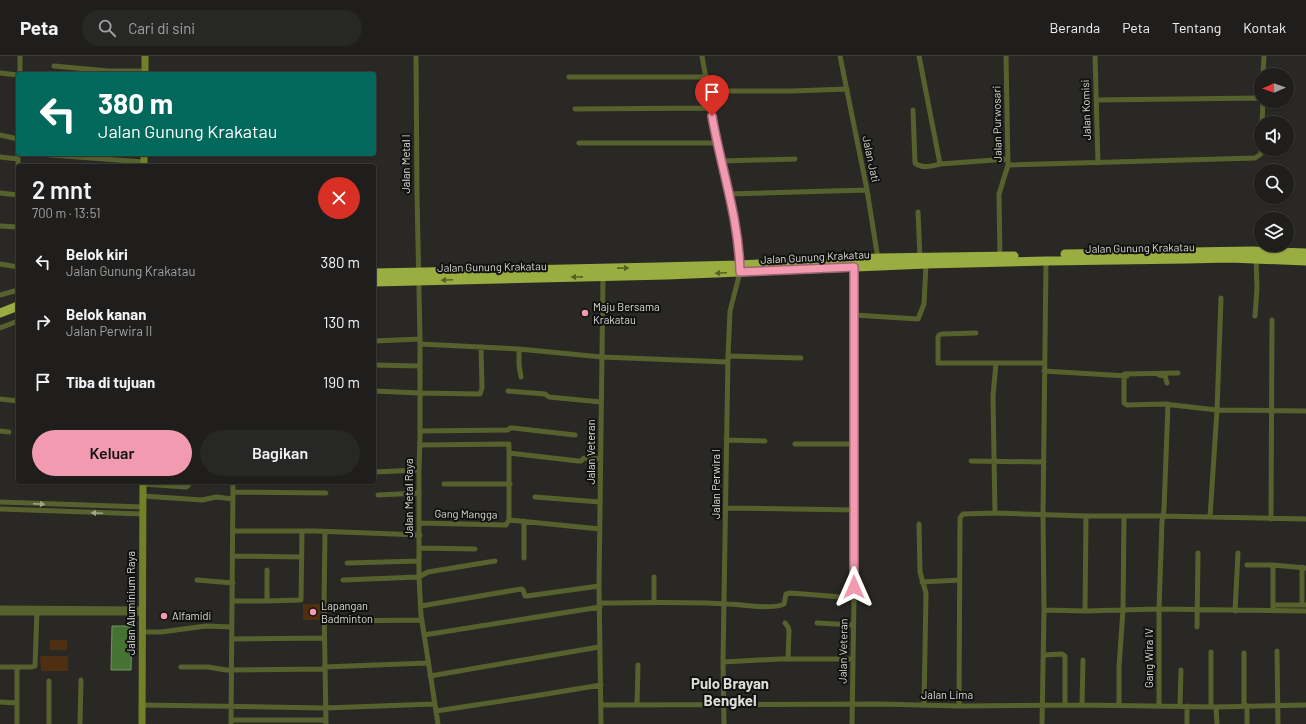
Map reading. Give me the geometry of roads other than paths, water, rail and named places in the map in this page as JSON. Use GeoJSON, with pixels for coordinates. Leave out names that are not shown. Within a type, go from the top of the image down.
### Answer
{"type":"FeatureCollection","features":[{"type":"Feature","properties":{"kind":"highway","name":"Jalan Gunung Krakatau"},"geometry":{"type":"LineString","coordinates":[[376,282],[603,277],[878,262],[1238,251],[1306,253]]}},
{"type":"Feature","properties":{"kind":"highway","name":"Jalan Gunung Krakatau"},"geometry":{"type":"LineString","coordinates":[[1000,259],[1046,261],[1256,258],[1306,261]]}},
{"type":"Feature","properties":{"kind":"highway","name":"Jalan Gunung Krakatau"},"geometry":{"type":"LineString","coordinates":[[376,273],[419,271],[854,267],[878,262]]}},
{"type":"Feature","properties":{"kind":"highway"},"geometry":{"type":"LineString","coordinates":[[0,306],[16,300]]}},
{"type":"Feature","properties":{"kind":"highway"},"geometry":{"type":"LineString","coordinates":[[0,313],[16,307]]}},
{"type":"Feature","properties":{"kind":"main road"},"geometry":{"type":"LineString","coordinates":[[145,56],[145,72]]}},
{"type":"Feature","properties":{"kind":"main road","name":"Jalan Aluminium Raya"},"geometry":{"type":"LineString","coordinates":[[142,724],[143,484]]}},
{"type":"Feature","properties":{"kind":"street"},"geometry":{"type":"LineString","coordinates":[[19,72],[20,56]]}},
{"type":"Feature","properties":{"kind":"street","name":"Jalan Metal I"},"geometry":{"type":"LineString","coordinates":[[416,56],[419,271]]}},
{"type":"Feature","properties":{"kind":"street"},"geometry":{"type":"LineString","coordinates":[[702,56],[729,194],[740,269]]}},
{"type":"Feature","properties":{"kind":"street","name":"Jalan Jati"},"geometry":{"type":"LineString","coordinates":[[840,56],[868,190],[878,262]]}},
{"type":"Feature","properties":{"kind":"street"},"geometry":{"type":"LineString","coordinates":[[919,56],[940,164]]}},
{"type":"Feature","properties":{"kind":"street","name":"Jalan Purwosari"},"geometry":{"type":"LineString","coordinates":[[1000,259],[999,194],[1008,165],[1006,56]]}},
{"type":"Feature","properties":{"kind":"street","name":"Jalan Komisi"},"geometry":{"type":"LineString","coordinates":[[1095,56],[1098,163]]}},
{"type":"Feature","properties":{"kind":"street"},"geometry":{"type":"LineString","coordinates":[[1263,68],[1264,56]]}},
{"type":"Feature","properties":{"kind":"street"},"geometry":{"type":"LineString","coordinates":[[54,66],[109,72],[145,72]]}},
{"type":"Feature","properties":{"kind":"street"},"geometry":{"type":"LineString","coordinates":[[0,73],[16,74]]}},
{"type":"Feature","properties":{"kind":"street"},"geometry":{"type":"LineString","coordinates":[[569,77],[706,77]]}},
{"type":"Feature","properties":{"kind":"street"},"geometry":{"type":"LineString","coordinates":[[708,91],[792,91],[847,89]]}},
{"type":"Feature","properties":{"kind":"street"},"geometry":{"type":"LineString","coordinates":[[1096,100],[1254,98]]}},
{"type":"Feature","properties":{"kind":"street"},"geometry":{"type":"LineString","coordinates":[[575,110],[711,108]]}},
{"type":"Feature","properties":{"kind":"street"},"geometry":{"type":"LineString","coordinates":[[913,110],[915,163],[917,165],[924,167],[940,164],[1008,158]]}},
{"type":"Feature","properties":{"kind":"street"},"geometry":{"type":"LineString","coordinates":[[0,135],[16,139]]}},
{"type":"Feature","properties":{"kind":"street"},"geometry":{"type":"LineString","coordinates":[[579,142],[718,143]]}},
{"type":"Feature","properties":{"kind":"street"},"geometry":{"type":"LineString","coordinates":[[0,157],[18,156]]}},
{"type":"Feature","properties":{"kind":"street"},"geometry":{"type":"LineString","coordinates":[[59,156],[144,164]]}},
{"type":"Feature","properties":{"kind":"street"},"geometry":{"type":"LineString","coordinates":[[1008,165],[1256,158],[1259,156]]}},
{"type":"Feature","properties":{"kind":"street"},"geometry":{"type":"LineString","coordinates":[[722,161],[795,159]]}},
{"type":"Feature","properties":{"kind":"street"},"geometry":{"type":"LineString","coordinates":[[729,194],[868,190]]}},
{"type":"Feature","properties":{"kind":"street"},"geometry":{"type":"LineString","coordinates":[[0,193],[16,194]]}},
{"type":"Feature","properties":{"kind":"street"},"geometry":{"type":"LineString","coordinates":[[854,315],[918,318],[924,304],[923,261],[918,212]]}},
{"type":"Feature","properties":{"kind":"street"},"geometry":{"type":"LineString","coordinates":[[0,226],[16,227]]}},
{"type":"Feature","properties":{"kind":"street"},"geometry":{"type":"LineString","coordinates":[[1255,316],[1257,288],[1256,258]]}},
{"type":"Feature","properties":{"kind":"street"},"geometry":{"type":"LineString","coordinates":[[1042,724],[1044,655],[1043,515],[1046,261]]}},
{"type":"Feature","properties":{"kind":"street"},"geometry":{"type":"LineString","coordinates":[[0,264],[16,267]]}},
{"type":"Feature","properties":{"kind":"street","name":"Jalan Veteran"},"geometry":{"type":"LineString","coordinates":[[852,724],[854,598],[854,267]]}},
{"type":"Feature","properties":{"kind":"street","name":"Jalan Perwira I"},"geometry":{"type":"LineString","coordinates":[[724,724],[723,662],[727,359],[730,311],[740,269]]}},
{"type":"Feature","properties":{"kind":"street","name":"Jalan Metal Raya"},"geometry":{"type":"LineString","coordinates":[[419,271],[419,577],[422,620],[438,724]]}},
{"type":"Feature","properties":{"kind":"street","name":"Jalan Veteran"},"geometry":{"type":"LineString","coordinates":[[601,724],[599,647],[603,277]]}},
{"type":"Feature","properties":{"kind":"street"},"geometry":{"type":"LineString","coordinates":[[0,295],[16,291]]}},
{"type":"Feature","properties":{"kind":"street"},"geometry":{"type":"LineString","coordinates":[[1210,518],[1217,410],[1221,298]]}},
{"type":"Feature","properties":{"kind":"street"},"geometry":{"type":"LineString","coordinates":[[1271,519],[1272,320]]}},
{"type":"Feature","properties":{"kind":"street"},"geometry":{"type":"LineString","coordinates":[[0,328],[16,322]]}},
{"type":"Feature","properties":{"kind":"street"},"geometry":{"type":"LineString","coordinates":[[976,333],[939,335],[938,363],[1044,363]]}},
{"type":"Feature","properties":{"kind":"street"},"geometry":{"type":"LineString","coordinates":[[376,341],[420,342],[602,357],[727,359],[801,358]]}},
{"type":"Feature","properties":{"kind":"street"},"geometry":{"type":"LineString","coordinates":[[376,391],[480,394],[482,390],[481,347]]}},
{"type":"Feature","properties":{"kind":"street"},"geometry":{"type":"LineString","coordinates":[[519,349],[521,377]]}},
{"type":"Feature","properties":{"kind":"street"},"geometry":{"type":"LineString","coordinates":[[995,513],[993,396],[996,364]]}},
{"type":"Feature","properties":{"kind":"street"},"geometry":{"type":"LineString","coordinates":[[376,365],[420,366]]}},
{"type":"Feature","properties":{"kind":"street"},"geometry":{"type":"LineString","coordinates":[[1044,371],[1124,376],[1163,375],[1166,378],[1167,383]]}},
{"type":"Feature","properties":{"kind":"street"},"geometry":{"type":"LineString","coordinates":[[1124,376],[1126,373],[1178,372]]}},
{"type":"Feature","properties":{"kind":"street"},"geometry":{"type":"LineString","coordinates":[[1124,376],[1125,405],[1168,404],[1217,410],[1306,411]]}},
{"type":"Feature","properties":{"kind":"street"},"geometry":{"type":"LineString","coordinates":[[508,391],[545,394],[549,397],[601,402]]}},
{"type":"Feature","properties":{"kind":"street"},"geometry":{"type":"LineString","coordinates":[[0,399],[16,401]]}},
{"type":"Feature","properties":{"kind":"street","name":"Gang Wira IV"},"geometry":{"type":"LineString","coordinates":[[1159,706],[1159,610],[1168,404]]}},
{"type":"Feature","properties":{"kind":"street"},"geometry":{"type":"LineString","coordinates":[[420,431],[508,430],[512,428],[575,435]]}},
{"type":"Feature","properties":{"kind":"street"},"geometry":{"type":"LineString","coordinates":[[0,432],[9,432]]}},
{"type":"Feature","properties":{"kind":"street"},"geometry":{"type":"LineString","coordinates":[[726,440],[765,441]]}},
{"type":"Feature","properties":{"kind":"street"},"geometry":{"type":"LineString","coordinates":[[420,445],[509,444],[509,520],[600,529]]}},
{"type":"Feature","properties":{"kind":"street"},"geometry":{"type":"LineString","coordinates":[[794,444],[854,444]]}},
{"type":"Feature","properties":{"kind":"street"},"geometry":{"type":"LineString","coordinates":[[509,453],[578,462],[584,458],[601,459]]}},
{"type":"Feature","properties":{"kind":"street"},"geometry":{"type":"LineString","coordinates":[[971,461],[1044,462]]}},
{"type":"Feature","properties":{"kind":"street"},"geometry":{"type":"LineString","coordinates":[[376,472],[419,470]]}},
{"type":"Feature","properties":{"kind":"street"},"geometry":{"type":"LineString","coordinates":[[154,484],[186,487],[189,484]]}},
{"type":"Feature","properties":{"kind":"street"},"geometry":{"type":"LineString","coordinates":[[233,484],[231,722],[326,722],[324,668],[325,532]]}},
{"type":"Feature","properties":{"kind":"street"},"geometry":{"type":"LineString","coordinates":[[444,484],[510,484]]}},
{"type":"Feature","properties":{"kind":"street"},"geometry":{"type":"LineString","coordinates":[[233,492],[326,493]]}},
{"type":"Feature","properties":{"kind":"street"},"geometry":{"type":"LineString","coordinates":[[378,495],[419,492]]}},
{"type":"Feature","properties":{"kind":"street"},"geometry":{"type":"LineString","coordinates":[[143,496],[202,500],[216,498],[233,499]]}},
{"type":"Feature","properties":{"kind":"street"},"geometry":{"type":"LineString","coordinates":[[535,497],[600,502]]}},
{"type":"Feature","properties":{"kind":"street"},"geometry":{"type":"LineString","coordinates":[[1,502],[110,506],[143,511],[110,513],[10,510],[1,509],[1,502]]}},
{"type":"Feature","properties":{"kind":"street"},"geometry":{"type":"LineString","coordinates":[[10,502],[10,510]]}},
{"type":"Feature","properties":{"kind":"street"},"geometry":{"type":"LineString","coordinates":[[110,506],[110,513]]}},
{"type":"Feature","properties":{"kind":"street"},"geometry":{"type":"LineString","coordinates":[[726,508],[854,510]]}},
{"type":"Feature","properties":{"kind":"street"},"geometry":{"type":"LineString","coordinates":[[959,706],[961,516],[965,513],[1124,517],[1162,516],[1306,519]]}},
{"type":"Feature","properties":{"kind":"street"},"geometry":{"type":"LineString","coordinates":[[1085,611],[1086,516]]}},
{"type":"Feature","properties":{"kind":"street"},"geometry":{"type":"LineString","coordinates":[[1119,705],[1119,667],[1123,610],[1124,517]]}},
{"type":"Feature","properties":{"kind":"street","name":"Gang Mangga"},"geometry":{"type":"LineString","coordinates":[[419,523],[506,525],[509,520]]}},
{"type":"Feature","properties":{"kind":"street"},"geometry":{"type":"LineString","coordinates":[[524,522],[524,558]]}},
{"type":"Feature","properties":{"kind":"street"},"geometry":{"type":"LineString","coordinates":[[919,524],[920,572],[926,593],[924,706]]}},
{"type":"Feature","properties":{"kind":"street"},"geometry":{"type":"LineString","coordinates":[[233,531],[302,531],[420,535]]}},
{"type":"Feature","properties":{"kind":"street"},"geometry":{"type":"LineString","coordinates":[[232,601],[301,600],[302,531]]}},
{"type":"Feature","properties":{"kind":"street"},"geometry":{"type":"LineString","coordinates":[[419,548],[475,549]]}},
{"type":"Feature","properties":{"kind":"street"},"geometry":{"type":"LineString","coordinates":[[1197,627],[1198,553]]}},
{"type":"Feature","properties":{"kind":"street"},"geometry":{"type":"LineString","coordinates":[[1235,611],[1238,553]]}},
{"type":"Feature","properties":{"kind":"street"},"geometry":{"type":"LineString","coordinates":[[233,556],[302,557]]}},
{"type":"Feature","properties":{"kind":"street"},"geometry":{"type":"LineString","coordinates":[[348,562],[419,561]]}},
{"type":"Feature","properties":{"kind":"street"},"geometry":{"type":"LineString","coordinates":[[342,580],[419,577],[428,572],[495,561]]}},
{"type":"Feature","properties":{"kind":"street"},"geometry":{"type":"LineString","coordinates":[[1044,610],[1235,611],[1304,605],[1304,568],[1273,565],[1247,565]]}},
{"type":"Feature","properties":{"kind":"street"},"geometry":{"type":"LineString","coordinates":[[1273,565],[1273,608]]}},
{"type":"Feature","properties":{"kind":"street"},"geometry":{"type":"LineString","coordinates":[[267,570],[267,601]]}},
{"type":"Feature","properties":{"kind":"street"},"geometry":{"type":"LineString","coordinates":[[654,577],[654,603]]}},
{"type":"Feature","properties":{"kind":"street"},"geometry":{"type":"LineString","coordinates":[[197,580],[233,583]]}},
{"type":"Feature","properties":{"kind":"street"},"geometry":{"type":"LineString","coordinates":[[922,582],[960,580]]}},
{"type":"Feature","properties":{"kind":"street"},"geometry":{"type":"LineString","coordinates":[[421,606],[520,590],[523,590],[525,596],[527,596],[600,586]]}},
{"type":"Feature","properties":{"kind":"street"},"geometry":{"type":"LineString","coordinates":[[424,635],[600,605],[654,603],[724,604],[749,606],[781,605],[784,604],[786,594],[788,593],[854,598]]}},
{"type":"Feature","properties":{"kind":"street"},"geometry":{"type":"LineString","coordinates":[[0,608],[37,610],[142,611]]}},
{"type":"Feature","properties":{"kind":"street"},"geometry":{"type":"LineString","coordinates":[[1273,608],[1306,611]]}},
{"type":"Feature","properties":{"kind":"street"},"geometry":{"type":"LineString","coordinates":[[0,613],[37,610]]}},
{"type":"Feature","properties":{"kind":"street"},"geometry":{"type":"LineString","coordinates":[[0,667],[35,666],[37,610]]}},
{"type":"Feature","properties":{"kind":"street"},"geometry":{"type":"LineString","coordinates":[[335,621],[422,620]]}},
{"type":"Feature","properties":{"kind":"street"},"geometry":{"type":"LineString","coordinates":[[785,623],[789,631],[788,659]]}},
{"type":"Feature","properties":{"kind":"street"},"geometry":{"type":"LineString","coordinates":[[817,623],[853,625]]}},
{"type":"Feature","properties":{"kind":"street"},"geometry":{"type":"LineString","coordinates":[[142,632],[168,631],[206,626],[232,626]]}},
{"type":"Feature","properties":{"kind":"street"},"geometry":{"type":"LineString","coordinates":[[232,639],[324,638]]}},
{"type":"Feature","properties":{"kind":"street"},"geometry":{"type":"LineString","coordinates":[[430,676],[599,647]]}},
{"type":"Feature","properties":{"kind":"street"},"geometry":{"type":"LineString","coordinates":[[1277,650],[1278,724]]}},
{"type":"Feature","properties":{"kind":"street"},"geometry":{"type":"LineString","coordinates":[[1211,652],[1214,707],[1217,724]]}},
{"type":"Feature","properties":{"kind":"street"},"geometry":{"type":"LineString","coordinates":[[1044,655],[1062,654],[1065,656],[1065,705]]}},
{"type":"Feature","properties":{"kind":"street"},"geometry":{"type":"LineString","coordinates":[[1244,654],[1245,706],[1247,724]]}},
{"type":"Feature","properties":{"kind":"street"},"geometry":{"type":"LineString","coordinates":[[723,662],[852,658]]}},
{"type":"Feature","properties":{"kind":"street"},"geometry":{"type":"LineString","coordinates":[[1082,705],[1083,660]]}},
{"type":"Feature","properties":{"kind":"street"},"geometry":{"type":"LineString","coordinates":[[181,667],[208,666],[221,669],[324,668],[428,663]]}},
{"type":"Feature","properties":{"kind":"street"},"geometry":{"type":"LineString","coordinates":[[637,705],[638,665]]}},
{"type":"Feature","properties":{"kind":"street"},"geometry":{"type":"LineString","coordinates":[[17,667],[17,724]]}},
{"type":"Feature","properties":{"kind":"street"},"geometry":{"type":"LineString","coordinates":[[1180,706],[1181,670]]}},
{"type":"Feature","properties":{"kind":"street"},"geometry":{"type":"LineString","coordinates":[[80,724],[81,680]]}},
{"type":"Feature","properties":{"kind":"street"},"geometry":{"type":"LineString","coordinates":[[49,681],[49,724]]}},
{"type":"Feature","properties":{"kind":"street"},"geometry":{"type":"LineString","coordinates":[[436,711],[601,685]]}},
{"type":"Feature","properties":{"kind":"street"},"geometry":{"type":"LineString","coordinates":[[0,702],[17,703]]}},
{"type":"Feature","properties":{"kind":"street"},"geometry":{"type":"LineString","coordinates":[[142,705],[231,705],[325,708],[434,704]]}},
{"type":"Feature","properties":{"kind":"street","name":"Jalan Lima"},"geometry":{"type":"LineString","coordinates":[[601,705],[880,704],[924,706],[1119,705],[1214,707],[1306,705]]}},
{"type":"Feature","properties":{"kind":"street"},"geometry":{"type":"LineString","coordinates":[[1187,706],[1187,724]]}},
{"type":"Feature","properties":{"kind":"tunnel"},"geometry":{"type":"LineString","coordinates":[[326,622],[335,621]]}},
{"type":"Feature","properties":{"kind":"place","name":"Maju Bersama Krakatau"},"geometry":{"type":"Point","coordinates":[585,313]}},
{"type":"Feature","properties":{"kind":"place","name":"Lapangan Badminton"},"geometry":{"type":"Point","coordinates":[313,612]}},
{"type":"Feature","properties":{"kind":"place","name":"Alfamidi"},"geometry":{"type":"Point","coordinates":[164,616]}},
{"type":"Feature","properties":{"kind":"district","name":"Pulo Brayan Bengkel"},"geometry":{"type":"Point","coordinates":[730,692]}}]}
